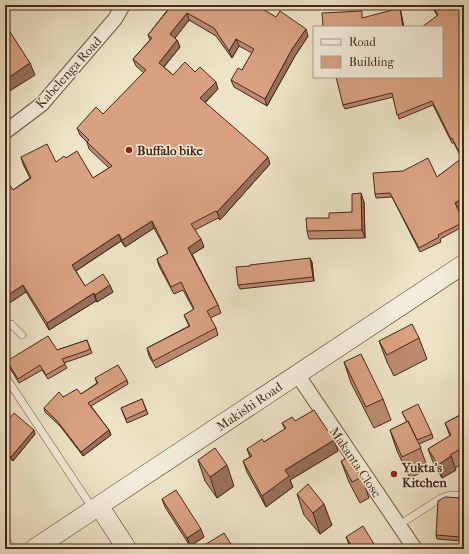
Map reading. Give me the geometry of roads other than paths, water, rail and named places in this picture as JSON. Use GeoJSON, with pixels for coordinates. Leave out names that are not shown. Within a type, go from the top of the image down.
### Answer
{"type":"FeatureCollection","features":[{"type":"Feature","properties":{"kind":"main road","name":"Makishi Road"},"geometry":{"type":"LineString","coordinates":[[34,549],[464,264]]}},
{"type":"Feature","properties":{"kind":"main road"},"geometry":{"type":"LineString","coordinates":[[96,507],[127,549]]}},
{"type":"Feature","properties":{"kind":"street","name":"Kabelenga Road"},"geometry":{"type":"LineString","coordinates":[[5,132],[42,104],[114,19],[123,5]]}},
{"type":"Feature","properties":{"kind":"street","name":"Makanta Close"},"geometry":{"type":"LineString","coordinates":[[297,374],[415,549]]}},
{"type":"Feature","properties":{"kind":"lane"},"geometry":{"type":"LineString","coordinates":[[5,328],[11,324],[22,334]]}},
{"type":"Feature","properties":{"kind":"lane"},"geometry":{"type":"LineString","coordinates":[[5,376],[96,507]]}},
{"type":"Feature","properties":{"kind":"lane"},"geometry":{"type":"LineString","coordinates":[[399,525],[441,498],[450,495],[464,496]]}},
{"type":"Feature","properties":{"kind":"lane"},"geometry":{"type":"LineString","coordinates":[[5,539],[12,549]]}},
{"type":"Feature","properties":{"kind":"place","name":"Buffalo bike"},"geometry":{"type":"Point","coordinates":[129,150]}},
{"type":"Feature","properties":{"kind":"place","name":"Yukta's Kitchen"},"geometry":{"type":"Point","coordinates":[394,474]}}]}
